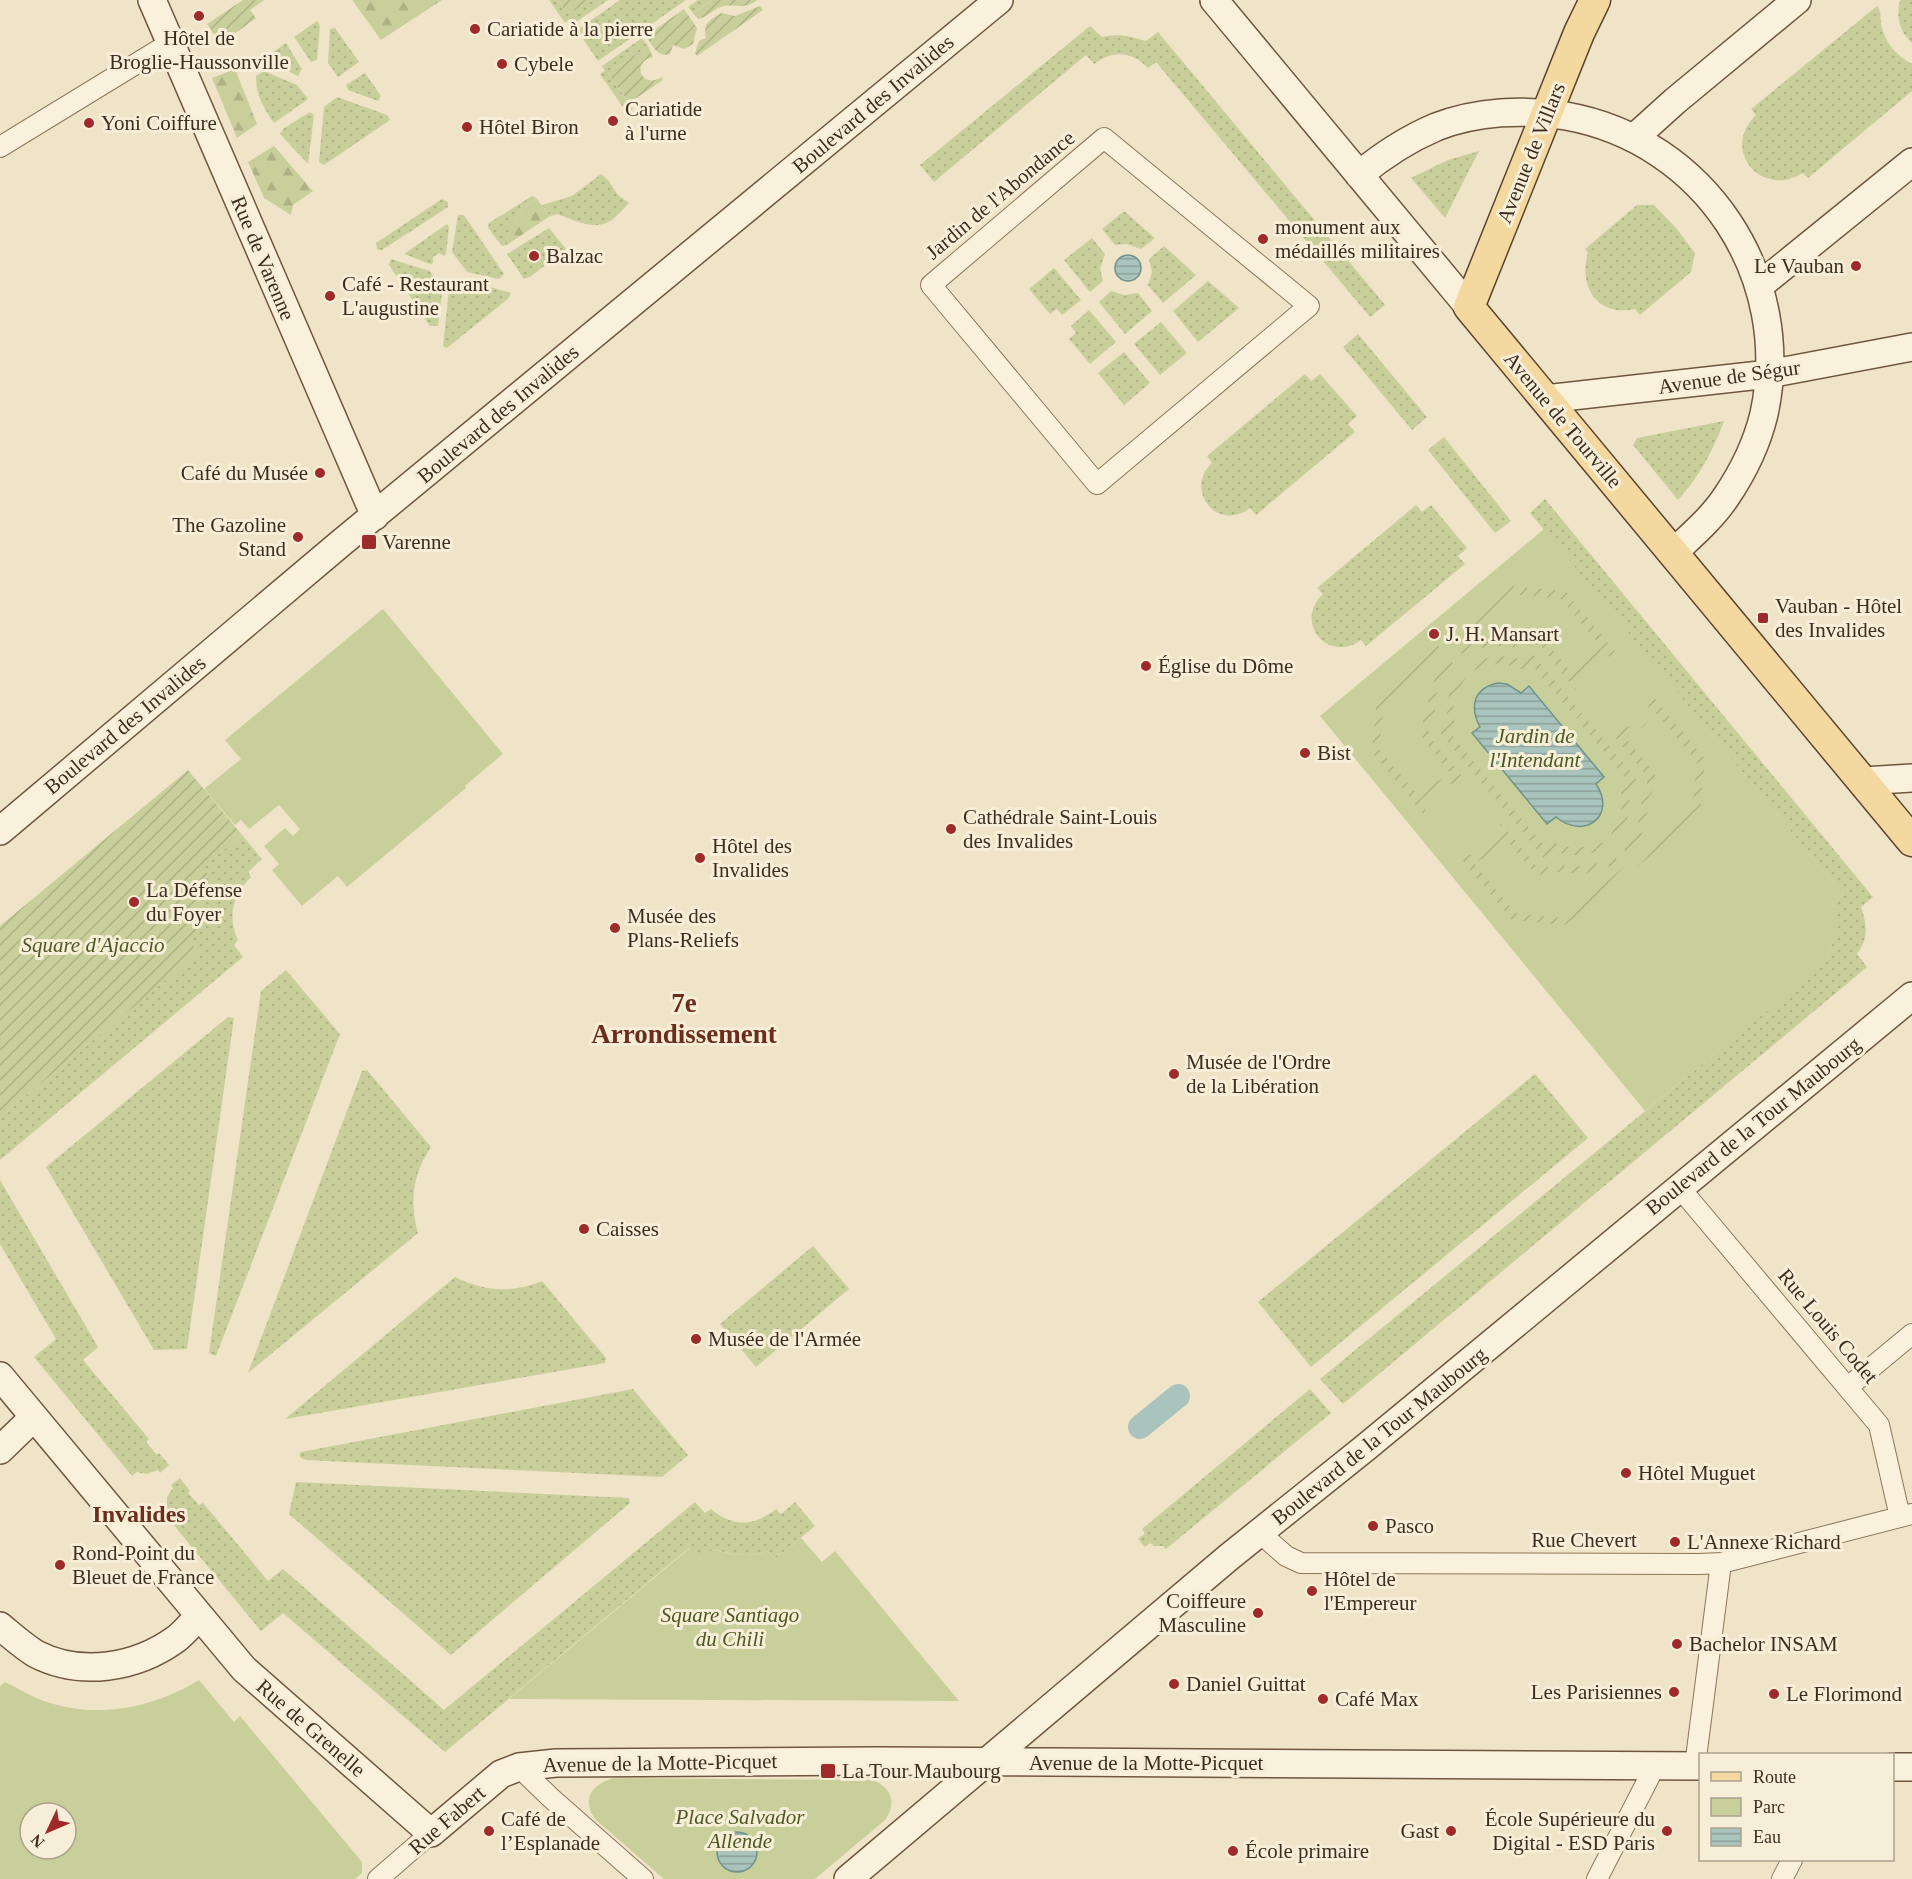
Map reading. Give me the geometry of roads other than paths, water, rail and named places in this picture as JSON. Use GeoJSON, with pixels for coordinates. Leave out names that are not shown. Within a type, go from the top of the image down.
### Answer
{"type":"FeatureCollection","features":[{"type":"Feature","properties":{"kind":"main road","name":"Rue de Varenne"},"geometry":{"type":"LineString","coordinates":[[152,0],[375,516]]}},
{"type":"Feature","properties":{"kind":"main road","name":"Boulevard des Invalides"},"geometry":{"type":"LineString","coordinates":[[0,831],[375,516],[999,0]]}},
{"type":"Feature","properties":{"kind":"main road","name":"Avenue de Tourville"},"geometry":{"type":"LineString","coordinates":[[1214,0],[1912,841]]}},
{"type":"Feature","properties":{"kind":"main road","name":"Avenue de Villars"},"geometry":{"type":"LineString","coordinates":[[1470,307],[1579,33],[1595,0]]}},
{"type":"Feature","properties":{"kind":"main road"},"geometry":{"type":"LineString","coordinates":[[1634,138],[1797,0]]}},
{"type":"Feature","properties":{"kind":"main road"},"geometry":{"type":"LineString","coordinates":[[1359,175],[1396,147],[1437,127],[1504,112],[1547,113],[1592,121],[1634,138],[1677,165],[1713,201],[1740,241],[1759,286],[1768,328],[1769,374],[1764,414],[1742,471],[1725,499],[1702,527],[1673,553]]}},
{"type":"Feature","properties":{"kind":"main road"},"geometry":{"type":"LineString","coordinates":[[1759,286],[1912,162]]}},
{"type":"Feature","properties":{"kind":"main road","name":"Avenue de Ségur"},"geometry":{"type":"LineString","coordinates":[[1545,399],[1769,374],[1912,347]]}},
{"type":"Feature","properties":{"kind":"main road"},"geometry":{"type":"LineString","coordinates":[[1863,781],[1912,778]]}},
{"type":"Feature","properties":{"kind":"main road","name":"Boulevard de la Tour Maubourg"},"geometry":{"type":"LineString","coordinates":[[848,1879],[1260,1533],[1912,996]]}},
{"type":"Feature","properties":{"kind":"main road"},"geometry":{"type":"LineString","coordinates":[[0,1376],[198,1616],[177,1638],[153,1653],[123,1664],[97,1667],[76,1666],[50,1659],[19,1643],[0,1626]]}},
{"type":"Feature","properties":{"kind":"main road"},"geometry":{"type":"LineString","coordinates":[[0,1450],[34,1417]]}},
{"type":"Feature","properties":{"kind":"main road","name":"Rue de Grenelle"},"geometry":{"type":"LineString","coordinates":[[198,1616],[244,1669],[431,1833]]}},
{"type":"Feature","properties":{"kind":"main road","name":"Avenue de la Motte-Picquet"},"geometry":{"type":"LineString","coordinates":[[519,1767],[556,1763],[626,1761],[1698,1766]]}},
{"type":"Feature","properties":{"kind":"main road","name":"Rue Fabert"},"geometry":{"type":"LineString","coordinates":[[431,1833],[491,1781],[519,1767]]}},
{"type":"Feature","properties":{"kind":"main road"},"geometry":{"type":"LineString","coordinates":[[1894,1767],[1912,1767]]}},
{"type":"Feature","properties":{"kind":"street"},"geometry":{"type":"LineString","coordinates":[[0,147],[170,43]]}},
{"type":"Feature","properties":{"kind":"street","name":"Jardin de l'Abondance"},"geometry":{"type":"LineString","coordinates":[[1104,138],[1309,306],[1097,484],[932,285],[1104,138]]}},
{"type":"Feature","properties":{"kind":"street","name":"Rue Louis Codet"},"geometry":{"type":"LineString","coordinates":[[1679,1187],[1879,1425],[1906,1515]]}},
{"type":"Feature","properties":{"kind":"street"},"geometry":{"type":"LineString","coordinates":[[1848,1386],[1912,1334]]}},
{"type":"Feature","properties":{"kind":"street","name":"Rue Chevert"},"geometry":{"type":"LineString","coordinates":[[1260,1533],[1286,1556],[1301,1563],[1721,1563],[1906,1515]]}},
{"type":"Feature","properties":{"kind":"street"},"geometry":{"type":"LineString","coordinates":[[1699,1753],[1721,1563]]}},
{"type":"Feature","properties":{"kind":"street"},"geometry":{"type":"LineString","coordinates":[[1598,1879],[1655,1766]]}},
{"type":"Feature","properties":{"kind":"street"},"geometry":{"type":"LineString","coordinates":[[519,1767],[643,1879]]}},
{"type":"Feature","properties":{"kind":"street","name":"Rue Fabert"},"geometry":{"type":"LineString","coordinates":[[378,1879],[431,1833]]}},
{"type":"Feature","properties":{"kind":"street"},"geometry":{"type":"LineString","coordinates":[[1782,1879],[1791,1861]]}},
{"type":"Feature","properties":{"kind":"water"},"geometry":{"type":"Polygon","coordinates":[[[1128,255],[1137,259],[1141,268],[1137,277],[1128,281],[1119,277],[1115,268],[1119,259],[1128,255]]]}},
{"type":"Feature","properties":{"kind":"water"},"geometry":{"type":"Polygon","coordinates":[[[1498,683],[1507,684],[1521,693],[1529,686],[1604,777],[1596,784],[1602,795],[1603,806],[1595,821],[1577,826],[1567,824],[1556,817],[1547,824],[1472,733],[1480,727],[1475,712],[1476,699],[1484,689],[1498,683]]]}},
{"type":"Feature","properties":{"kind":"water"},"geometry":{"type":"Polygon","coordinates":[[[737,1832],[751,1838],[757,1852],[751,1866],[737,1872],[723,1866],[717,1852],[723,1838],[737,1832]]]}},
{"type":"Feature","properties":{"kind":"waterway"},"geometry":{"type":"LineString","coordinates":[[1140,1427],[1178,1396]]}},
{"type":"Feature","properties":{"kind":"place","name":"Hôtel de Broglie-Haussonville"},"geometry":{"type":"Point","coordinates":[199,16]}},
{"type":"Feature","properties":{"kind":"place","name":"Cariatide à la pierre"},"geometry":{"type":"Point","coordinates":[475,29]}},
{"type":"Feature","properties":{"kind":"place","name":"Cybele"},"geometry":{"type":"Point","coordinates":[502,64]}},
{"type":"Feature","properties":{"kind":"place","name":"Cariatide à l'urne"},"geometry":{"type":"Point","coordinates":[613,121]}},
{"type":"Feature","properties":{"kind":"place","name":"Yoni Coiffure"},"geometry":{"type":"Point","coordinates":[89,123]}},
{"type":"Feature","properties":{"kind":"place","name":"Hôtel Biron"},"geometry":{"type":"Point","coordinates":[467,127]}},
{"type":"Feature","properties":{"kind":"place","name":"monument aux médaillés militaires"},"geometry":{"type":"Point","coordinates":[1263,239]}},
{"type":"Feature","properties":{"kind":"place","name":"Balzac"},"geometry":{"type":"Point","coordinates":[534,256]}},
{"type":"Feature","properties":{"kind":"place","name":"Le Vauban"},"geometry":{"type":"Point","coordinates":[1856,266]}},
{"type":"Feature","properties":{"kind":"place","name":"Café - Restaurant L'augustine"},"geometry":{"type":"Point","coordinates":[330,296]}},
{"type":"Feature","properties":{"kind":"place","name":"Café du Musée"},"geometry":{"type":"Point","coordinates":[320,473]}},
{"type":"Feature","properties":{"kind":"place","name":"The Gazoline Stand"},"geometry":{"type":"Point","coordinates":[298,537]}},
{"type":"Feature","properties":{"kind":"place","name":"Varenne"},"geometry":{"type":"Point","coordinates":[369,542]}},
{"type":"Feature","properties":{"kind":"place","name":"Vauban - Hôtel des Invalides"},"geometry":{"type":"Point","coordinates":[1763,618]}},
{"type":"Feature","properties":{"kind":"place","name":"J. H. Mansart"},"geometry":{"type":"Point","coordinates":[1434,634]}},
{"type":"Feature","properties":{"kind":"place","name":"Église du Dôme"},"geometry":{"type":"Point","coordinates":[1146,666]}},
{"type":"Feature","properties":{"kind":"place","name":"Bist"},"geometry":{"type":"Point","coordinates":[1305,753]}},
{"type":"Feature","properties":{"kind":"place","name":"Cathédrale Saint-Louis des Invalides"},"geometry":{"type":"Point","coordinates":[951,829]}},
{"type":"Feature","properties":{"kind":"place","name":"Hôtel des Invalides"},"geometry":{"type":"Point","coordinates":[700,858]}},
{"type":"Feature","properties":{"kind":"place","name":"La Défense du Foyer"},"geometry":{"type":"Point","coordinates":[134,902]}},
{"type":"Feature","properties":{"kind":"place","name":"Musée des Plans-Reliefs"},"geometry":{"type":"Point","coordinates":[615,928]}},
{"type":"Feature","properties":{"kind":"place","name":"Musée de l'Ordre de la Libération"},"geometry":{"type":"Point","coordinates":[1174,1074]}},
{"type":"Feature","properties":{"kind":"place","name":"Caisses"},"geometry":{"type":"Point","coordinates":[584,1229]}},
{"type":"Feature","properties":{"kind":"place","name":"Musée de l'Armée"},"geometry":{"type":"Point","coordinates":[696,1339]}},
{"type":"Feature","properties":{"kind":"place","name":"Hôtel Muguet"},"geometry":{"type":"Point","coordinates":[1626,1473]}},
{"type":"Feature","properties":{"kind":"place","name":"Pasco"},"geometry":{"type":"Point","coordinates":[1373,1526]}},
{"type":"Feature","properties":{"kind":"place","name":"L'Annexe Richard"},"geometry":{"type":"Point","coordinates":[1675,1542]}},
{"type":"Feature","properties":{"kind":"place","name":"Rond-Point du Bleuet de France"},"geometry":{"type":"Point","coordinates":[60,1565]}},
{"type":"Feature","properties":{"kind":"place","name":"Hôtel de l'Empereur"},"geometry":{"type":"Point","coordinates":[1312,1591]}},
{"type":"Feature","properties":{"kind":"place","name":"Coiffeure Masculine"},"geometry":{"type":"Point","coordinates":[1258,1613]}},
{"type":"Feature","properties":{"kind":"place","name":"Bachelor INSAM"},"geometry":{"type":"Point","coordinates":[1677,1644]}},
{"type":"Feature","properties":{"kind":"place","name":"Daniel Guittat"},"geometry":{"type":"Point","coordinates":[1174,1684]}},
{"type":"Feature","properties":{"kind":"place","name":"Les Parisiennes"},"geometry":{"type":"Point","coordinates":[1674,1692]}},
{"type":"Feature","properties":{"kind":"place","name":"Le Florimond"},"geometry":{"type":"Point","coordinates":[1774,1694]}},
{"type":"Feature","properties":{"kind":"place","name":"Café Max"},"geometry":{"type":"Point","coordinates":[1323,1699]}},
{"type":"Feature","properties":{"kind":"place","name":"La Tour Maubourg"},"geometry":{"type":"Point","coordinates":[828,1771]}},
{"type":"Feature","properties":{"kind":"place","name":"Café de l’Esplanade"},"geometry":{"type":"Point","coordinates":[489,1831]}},
{"type":"Feature","properties":{"kind":"place","name":"Gast"},"geometry":{"type":"Point","coordinates":[1451,1831]}},
{"type":"Feature","properties":{"kind":"place","name":"École Supérieure du Digital - ESD Paris"},"geometry":{"type":"Point","coordinates":[1667,1831]}},
{"type":"Feature","properties":{"kind":"place","name":"École primaire"},"geometry":{"type":"Point","coordinates":[1233,1851]}},
{"type":"Feature","properties":{"kind":"district","name":"7e Arrondissement"},"geometry":{"type":"Point","coordinates":[684,1018]}},
{"type":"Feature","properties":{"kind":"district","name":"Invalides"},"geometry":{"type":"Point","coordinates":[139,1514]}},
{"type":"Feature","properties":{"kind":"park label","name":"Jardin de l'Intendant"},"geometry":{"type":"Point","coordinates":[1535,748]}},
{"type":"Feature","properties":{"kind":"park label","name":"Square d'Ajaccio"},"geometry":{"type":"Point","coordinates":[93,945]}},
{"type":"Feature","properties":{"kind":"park label","name":"Square Santiago du Chili"},"geometry":{"type":"Point","coordinates":[730,1627]}},
{"type":"Feature","properties":{"kind":"park label","name":"Place Salvador Allende"},"geometry":{"type":"Point","coordinates":[740,1829]}}]}
